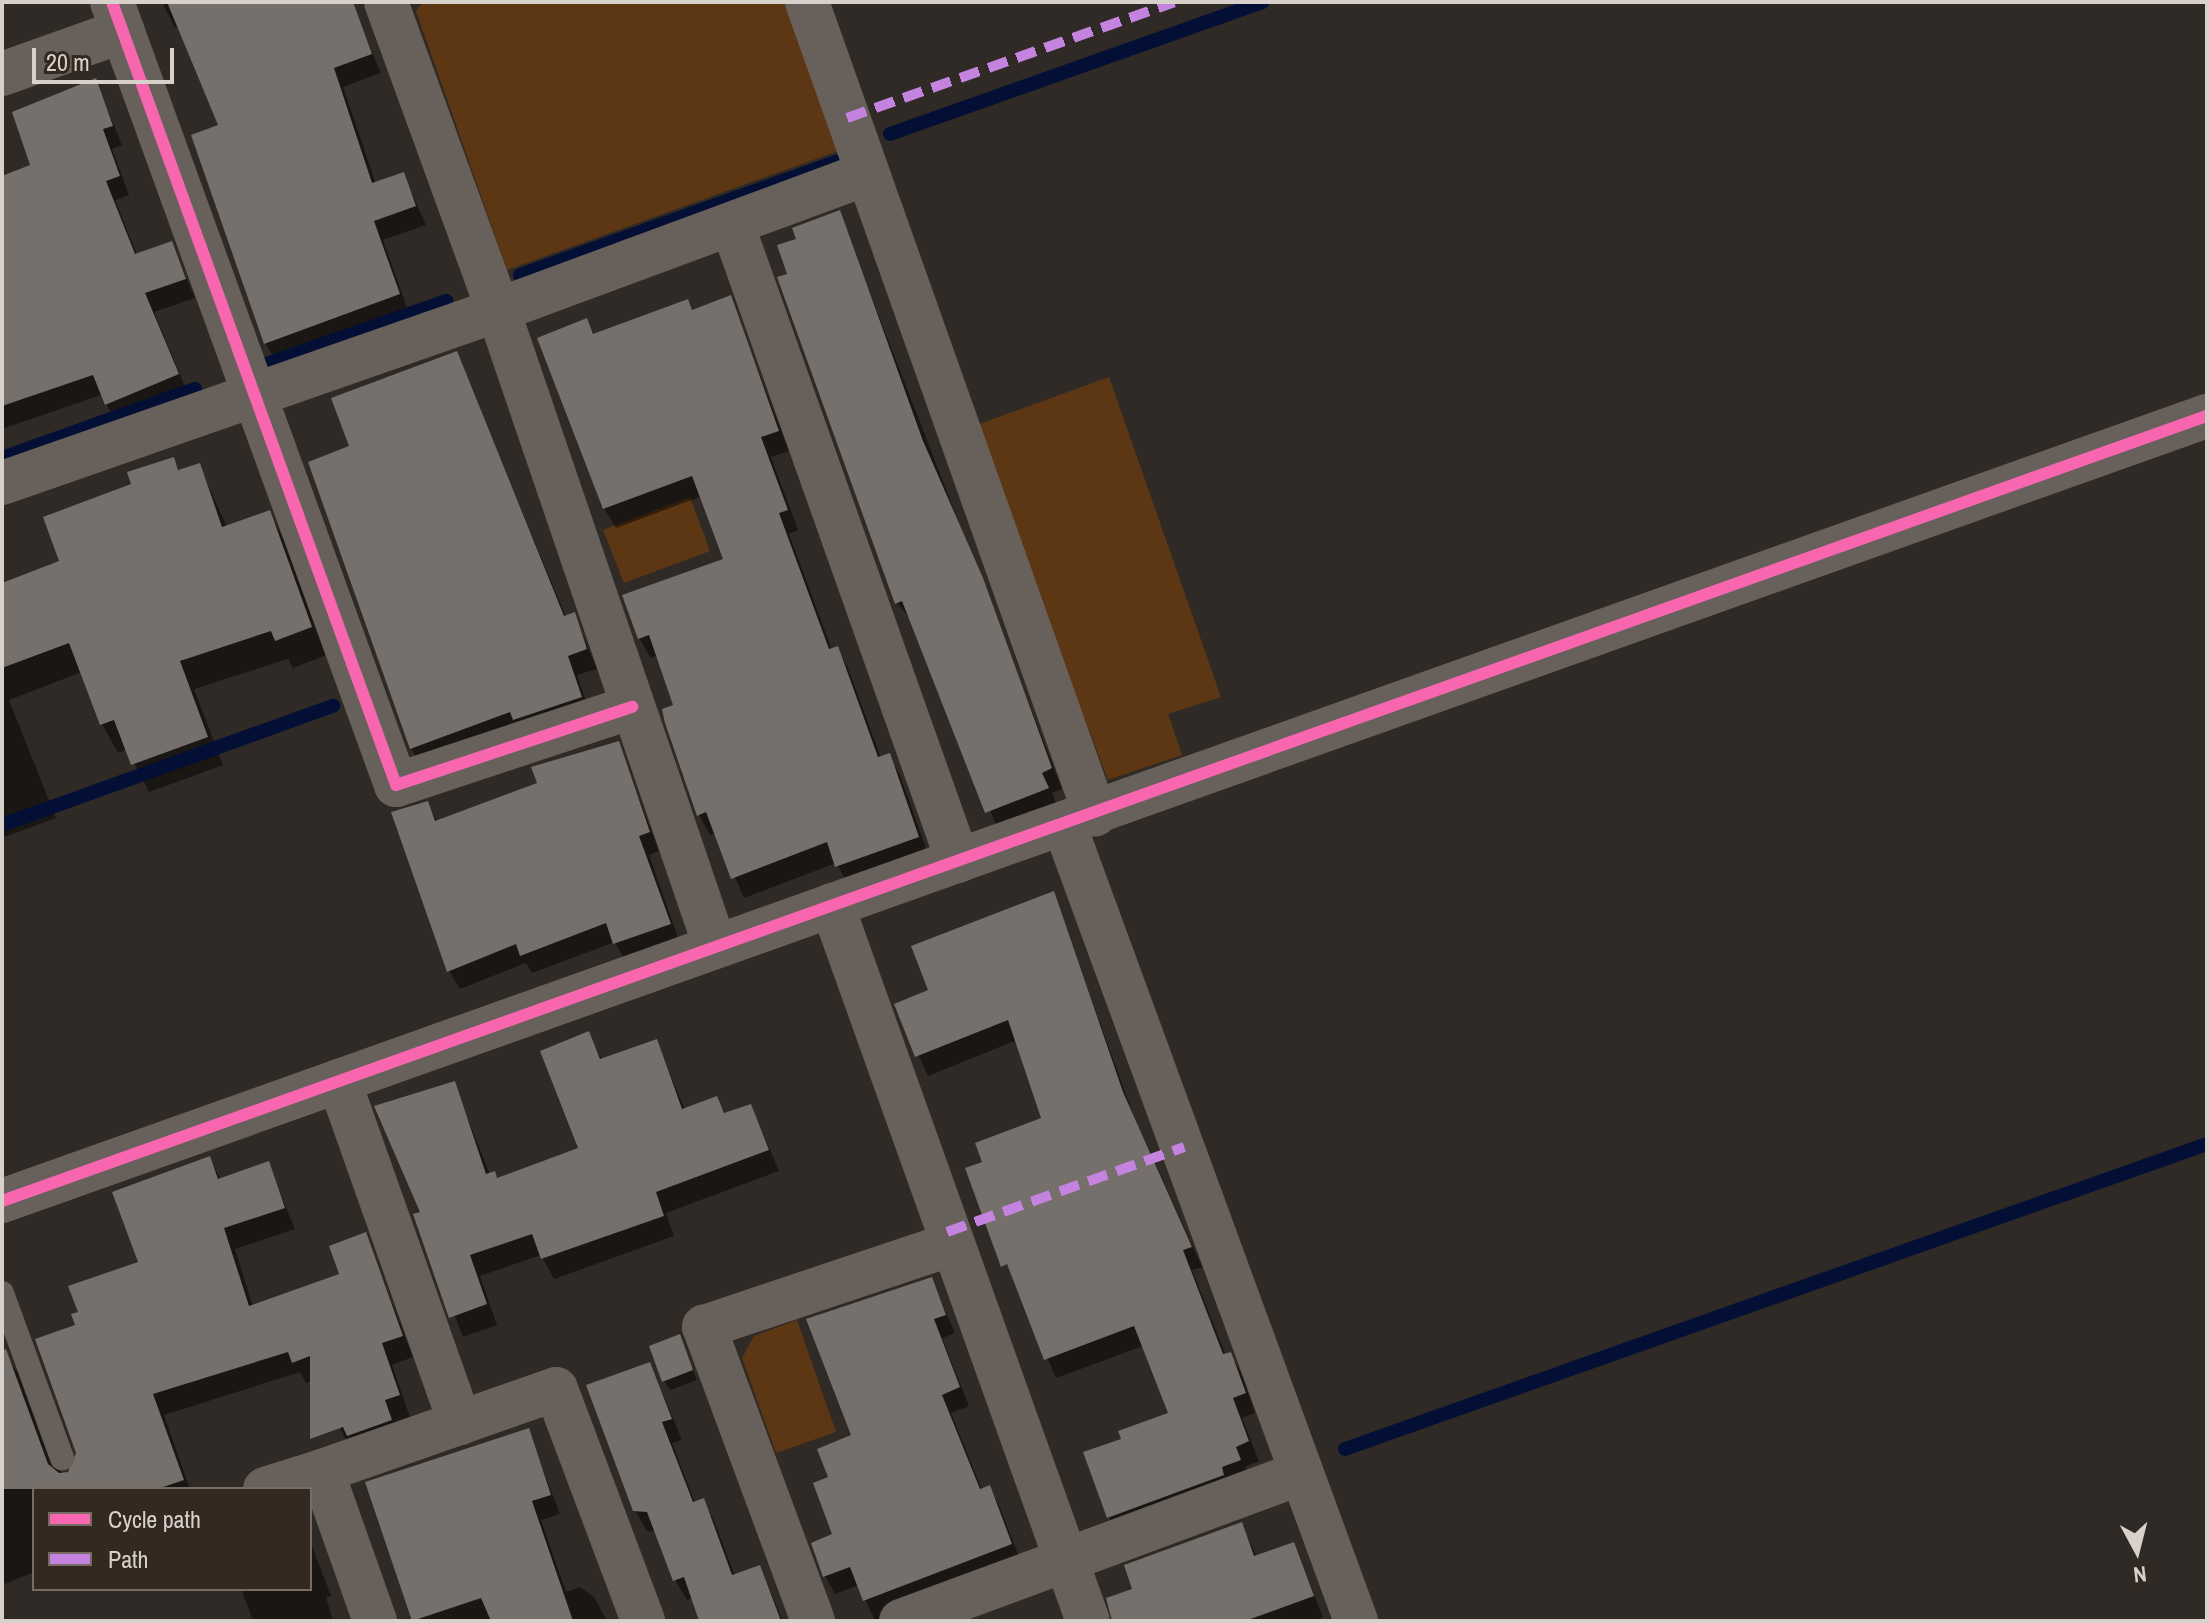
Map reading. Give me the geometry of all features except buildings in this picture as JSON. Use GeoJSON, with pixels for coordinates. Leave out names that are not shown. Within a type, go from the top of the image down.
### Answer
{"type":"FeatureCollection","features":[{"type":"Feature","properties":{"kind":"street"},"geometry":{"type":"LineString","coordinates":[[386,2],[498,310],[715,946]]}},
{"type":"Feature","properties":{"kind":"street"},"geometry":{"type":"LineString","coordinates":[[807,2],[1301,1473],[1356,1621]]}},
{"type":"Feature","properties":{"kind":"street"},"geometry":{"type":"LineString","coordinates":[[2,74],[117,16],[396,785],[632,707]]}},
{"type":"Feature","properties":{"kind":"street"},"geometry":{"type":"LineString","coordinates":[[2,483],[498,310],[866,174]]}},
{"type":"Feature","properties":{"kind":"street"},"geometry":{"type":"LineString","coordinates":[[732,224],[958,861]]}},
{"type":"Feature","properties":{"kind":"street"},"geometry":{"type":"LineString","coordinates":[[2,1201],[2207,416]]}},
{"type":"Feature","properties":{"kind":"street"},"geometry":{"type":"LineString","coordinates":[[832,905],[1088,1621]]}},
{"type":"Feature","properties":{"kind":"street"},"geometry":{"type":"LineString","coordinates":[[339,1081],[460,1423]]}},
{"type":"Feature","properties":{"kind":"street"},"geometry":{"type":"LineString","coordinates":[[813,1621],[704,1327],[952,1244]]}},
{"type":"Feature","properties":{"kind":"street"},"geometry":{"type":"LineString","coordinates":[[271,1487],[556,1389],[643,1621]]}},
{"type":"Feature","properties":{"kind":"street"},"geometry":{"type":"LineString","coordinates":[[322,1471],[375,1621]]}},
{"type":"Feature","properties":{"kind":"street"},"geometry":{"type":"LineString","coordinates":[[901,1621],[1301,1473]]}},
{"type":"Feature","properties":{"kind":"lane"},"geometry":{"type":"LineString","coordinates":[[2,1293],[62,1458]]}},
{"type":"Feature","properties":{"kind":"shaded area"},"geometry":{"type":"Polygon","coordinates":[[[423,2],[788,2],[838,151],[507,270],[416,11],[423,2]]]}},
{"type":"Feature","properties":{"kind":"shaded area"},"geometry":{"type":"Polygon","coordinates":[[[1109,377],[1221,697],[1168,714],[1182,755],[1108,780],[974,426],[1109,377]]]}},
{"type":"Feature","properties":{"kind":"shaded area"},"geometry":{"type":"Polygon","coordinates":[[[690,497],[710,551],[624,583],[603,530],[690,497]]]}},
{"type":"Feature","properties":{"kind":"shaded area"},"geometry":{"type":"Polygon","coordinates":[[[797,1320],[836,1432],[776,1453],[742,1358],[754,1336],[797,1320]]]}},
{"type":"Feature","properties":{"kind":"waterway"},"geometry":{"type":"LineString","coordinates":[[890,134],[1262,2]]}},
{"type":"Feature","properties":{"kind":"waterway"},"geometry":{"type":"LineString","coordinates":[[520,275],[836,162]]}},
{"type":"Feature","properties":{"kind":"waterway"},"geometry":{"type":"LineString","coordinates":[[269,363],[446,301]]}},
{"type":"Feature","properties":{"kind":"waterway"},"geometry":{"type":"LineString","coordinates":[[2,458],[195,389]]}},
{"type":"Feature","properties":{"kind":"waterway"},"geometry":{"type":"LineString","coordinates":[[2,825],[333,706]]}},
{"type":"Feature","properties":{"kind":"waterway"},"geometry":{"type":"LineString","coordinates":[[1345,1449],[2207,1144]]}},
{"type":"Feature","properties":{"kind":"marked path"},"geometry":{"type":"LineString","coordinates":[[847,118],[1174,2]]}},
{"type":"Feature","properties":{"kind":"marked path"},"geometry":{"type":"LineString","coordinates":[[947,1232],[1184,1147]]}},
{"type":"Feature","properties":{"kind":"cycle path"},"geometry":{"type":"LineString","coordinates":[[112,2],[396,785],[632,707]]}},
{"type":"Feature","properties":{"kind":"cycle path"},"geometry":{"type":"LineString","coordinates":[[2,1201],[2207,416]]}}]}
